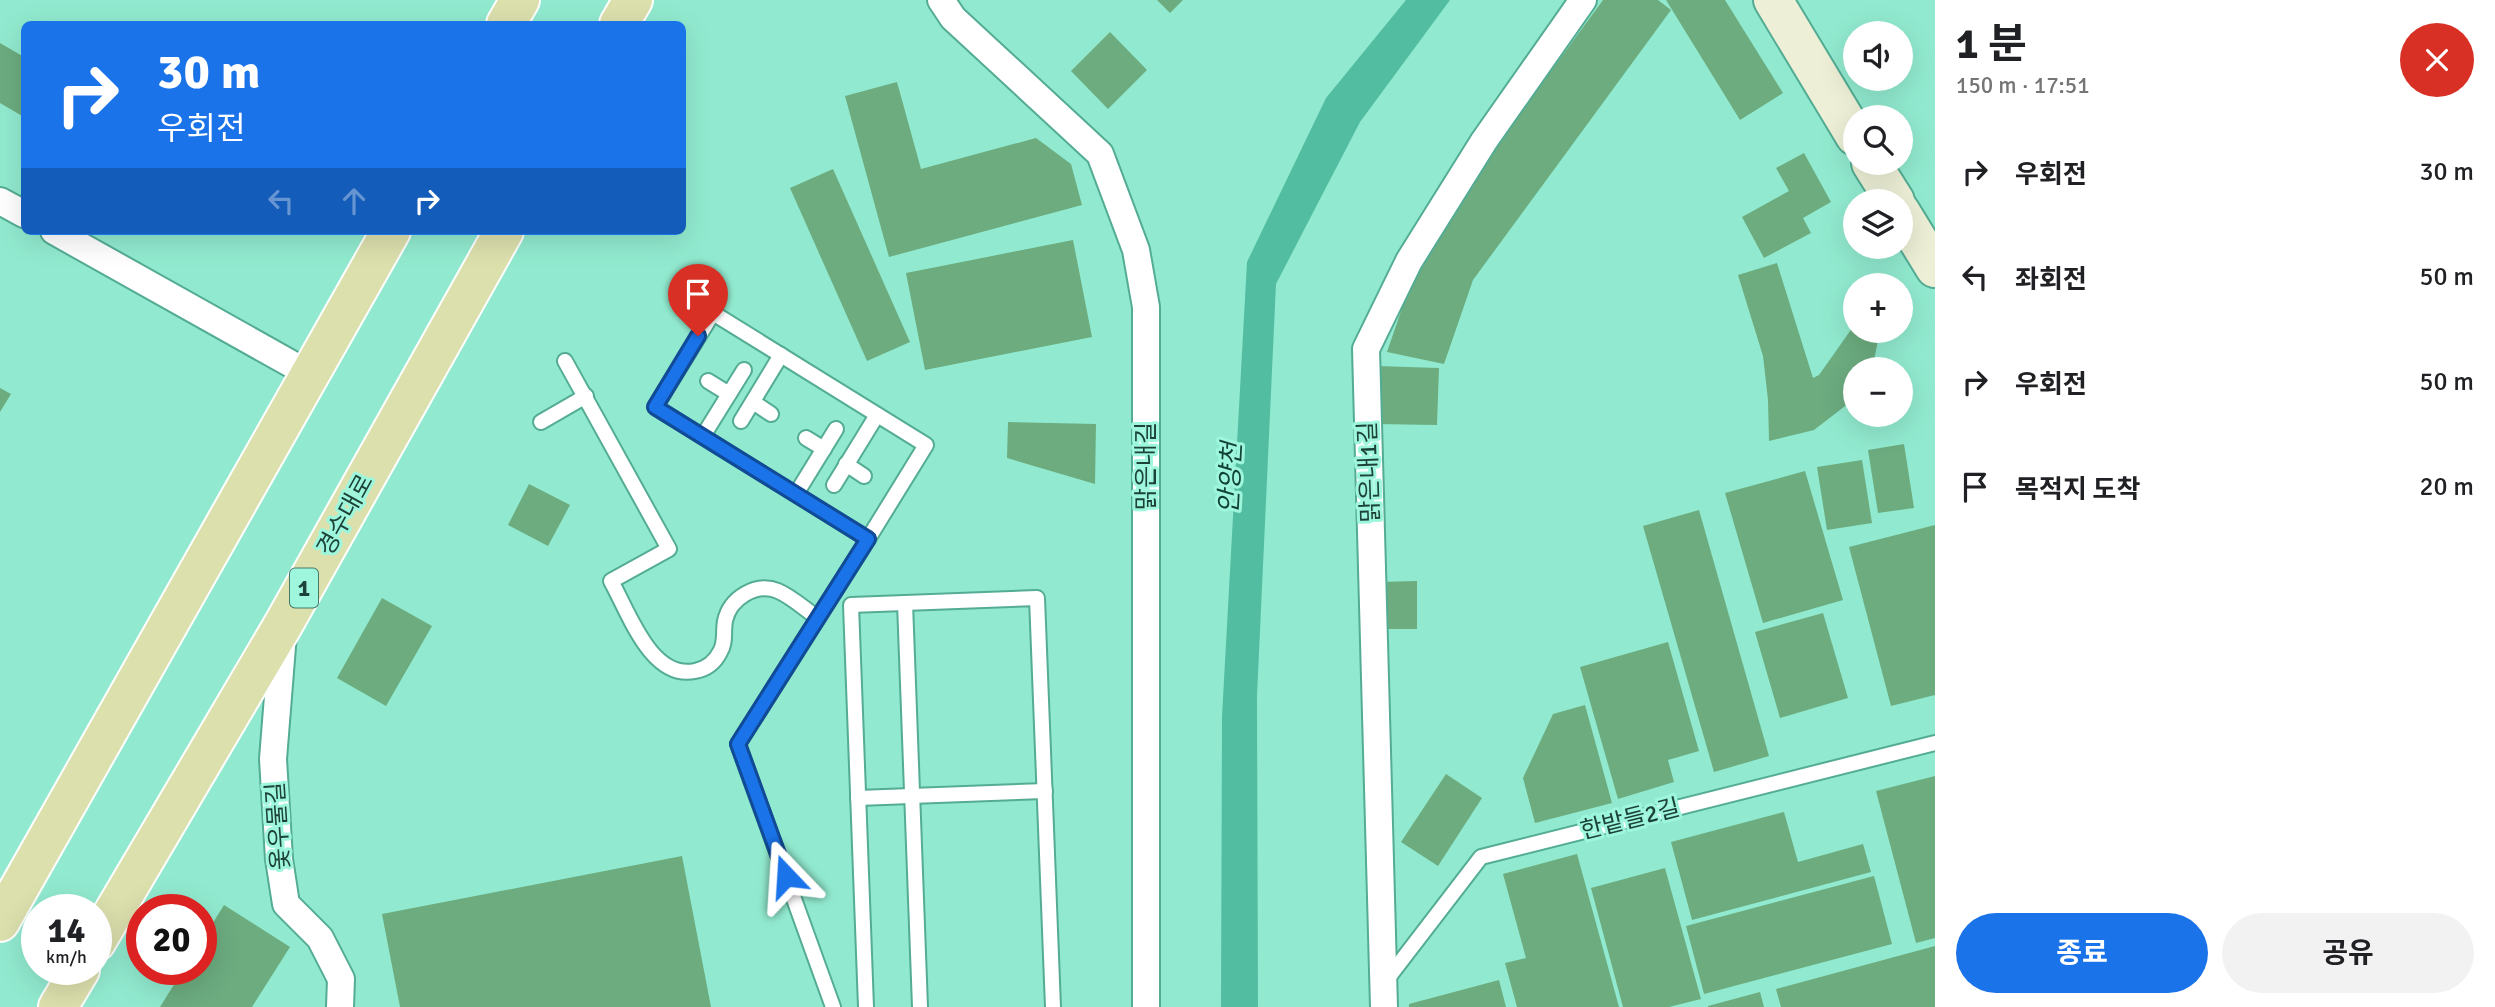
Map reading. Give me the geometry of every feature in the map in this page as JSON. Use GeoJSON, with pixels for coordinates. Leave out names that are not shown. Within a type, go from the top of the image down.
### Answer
{"type":"FeatureCollection","features":[{"type":"Feature","properties":{"kind":"main road"},"geometry":{"type":"LineString","coordinates":[[508,21],[520,0]]}},
{"type":"Feature","properties":{"kind":"main road"},"geometry":{"type":"LineString","coordinates":[[621,21],[633,0]]}},
{"type":"Feature","properties":{"kind":"main road"},"geometry":{"type":"LineString","coordinates":[[0,922],[389,235]]}},
{"type":"Feature","properties":{"kind":"main road","name":"경수대로"},"geometry":{"type":"LineString","coordinates":[[112,915],[283,625],[502,235]]}},
{"type":"Feature","properties":{"kind":"main road"},"geometry":{"type":"LineString","coordinates":[[58,1007],[71,985]]}},
{"type":"Feature","properties":{"kind":"street","name":"맑은내길"},"geometry":{"type":"LineString","coordinates":[[942,0],[953,18],[1100,154],[1136,250],[1146,307],[1146,1007]]}},
{"type":"Feature","properties":{"kind":"street","name":"맑은내1길"},"geometry":{"type":"LineString","coordinates":[[1384,996],[1366,349],[1416,250],[1484,141],[1583,0]]}},
{"type":"Feature","properties":{"kind":"street"},"geometry":{"type":"LineString","coordinates":[[1773,0],[1843,116]]}},
{"type":"Feature","properties":{"kind":"street"},"geometry":{"type":"LineString","coordinates":[[0,201],[21,213]]}},
{"type":"Feature","properties":{"kind":"street"},"geometry":{"type":"LineString","coordinates":[[1913,232],[1935,268]]}},
{"type":"Feature","properties":{"kind":"street"},"geometry":{"type":"LineString","coordinates":[[61,235],[311,375]]}},
{"type":"Feature","properties":{"kind":"street","name":"옻우물길"},"geometry":{"type":"LineString","coordinates":[[283,625],[273,759],[279,859],[286,904],[320,938],[341,979],[340,1007]]}},
{"type":"Feature","properties":{"kind":"lane"},"geometry":{"type":"LineString","coordinates":[[833,1007],[738,744],[868,539],[926,445],[713,313],[655,407],[868,539]]}},
{"type":"Feature","properties":{"kind":"lane"},"geometry":{"type":"LineString","coordinates":[[741,421],[781,355]]}},
{"type":"Feature","properties":{"kind":"lane"},"geometry":{"type":"LineString","coordinates":[[565,361],[669,549],[611,581],[653,656],[668,669],[686,673],[701,670],[711,664],[721,651],[725,621],[731,605],[740,596],[756,589],[779,592],[818,618]]}},
{"type":"Feature","properties":{"kind":"lane"},"geometry":{"type":"LineString","coordinates":[[703,436],[744,370]]}},
{"type":"Feature","properties":{"kind":"lane"},"geometry":{"type":"LineString","coordinates":[[708,381],[729,394]]}},
{"type":"Feature","properties":{"kind":"lane"},"geometry":{"type":"LineString","coordinates":[[541,422],[586,396]]}},
{"type":"Feature","properties":{"kind":"lane"},"geometry":{"type":"LineString","coordinates":[[752,402],[771,414]]}},
{"type":"Feature","properties":{"kind":"lane"},"geometry":{"type":"LineString","coordinates":[[834,485],[877,415]]}},
{"type":"Feature","properties":{"kind":"lane"},"geometry":{"type":"LineString","coordinates":[[796,494],[836,429]]}},
{"type":"Feature","properties":{"kind":"lane"},"geometry":{"type":"LineString","coordinates":[[806,438],[824,449]]}},
{"type":"Feature","properties":{"kind":"lane"},"geometry":{"type":"LineString","coordinates":[[846,464],[864,476]]}},
{"type":"Feature","properties":{"kind":"lane"},"geometry":{"type":"LineString","coordinates":[[866,1007],[851,605],[1037,598],[1053,1007]]}},
{"type":"Feature","properties":{"kind":"lane"},"geometry":{"type":"LineString","coordinates":[[905,603],[920,1007]]}},
{"type":"Feature","properties":{"kind":"lane","name":"한밭들2길"},"geometry":{"type":"LineString","coordinates":[[1384,996],[1481,857],[1935,743]]}},
{"type":"Feature","properties":{"kind":"lane"},"geometry":{"type":"LineString","coordinates":[[858,798],[1045,791]]}},
{"type":"Feature","properties":{"kind":"shaded area"},"geometry":{"type":"Polygon","coordinates":[[[1406,0],[1450,0],[1360,122],[1276,284],[1257,696],[1258,1007],[1221,1007],[1222,716],[1247,262],[1326,98],[1406,0]]]}},
{"type":"Feature","properties":{"kind":"building"},"geometry":{"type":"Polygon","coordinates":[[[1157,0],[1183,0],[1170,13],[1157,0]]]}},
{"type":"Feature","properties":{"kind":"building"},"geometry":{"type":"Polygon","coordinates":[[[1603,0],[1658,0],[1671,10],[1473,280],[1444,364],[1387,352],[1424,244],[1603,0]]]}},
{"type":"Feature","properties":{"kind":"building"},"geometry":{"type":"Polygon","coordinates":[[[1666,0],[1725,0],[1783,93],[1740,120],[1666,0]]]}},
{"type":"Feature","properties":{"kind":"building"},"geometry":{"type":"Polygon","coordinates":[[[1110,32],[1147,70],[1108,109],[1071,71],[1110,32]]]}},
{"type":"Feature","properties":{"kind":"building"},"geometry":{"type":"Polygon","coordinates":[[[0,43],[21,55],[21,115],[0,103],[0,43]]]}},
{"type":"Feature","properties":{"kind":"building"},"geometry":{"type":"Polygon","coordinates":[[[897,82],[921,169],[1036,138],[1071,164],[1082,205],[889,257],[845,96],[897,82]]]}},
{"type":"Feature","properties":{"kind":"building"},"geometry":{"type":"Polygon","coordinates":[[[1804,153],[1831,202],[1803,218],[1811,233],[1764,258],[1742,217],[1789,191],[1776,168],[1804,153]]]}},
{"type":"Feature","properties":{"kind":"building"},"geometry":{"type":"Polygon","coordinates":[[[833,169],[910,342],[867,361],[790,188],[833,169]]]}},
{"type":"Feature","properties":{"kind":"building"},"geometry":{"type":"Polygon","coordinates":[[[1073,240],[1092,337],[925,370],[906,273],[1073,240]]]}},
{"type":"Feature","properties":{"kind":"building"},"geometry":{"type":"Polygon","coordinates":[[[1777,263],[1813,378],[1819,375],[1843,341],[1878,343],[1875,357],[1843,357],[1843,408],[1814,430],[1769,441],[1763,356],[1738,275],[1777,263]]]}},
{"type":"Feature","properties":{"kind":"building"},"geometry":{"type":"Polygon","coordinates":[[[1377,366],[1439,368],[1437,425],[1375,424],[1377,366]]]}},
{"type":"Feature","properties":{"kind":"building"},"geometry":{"type":"Polygon","coordinates":[[[0,388],[11,394],[0,412],[0,388]]]}},
{"type":"Feature","properties":{"kind":"building"},"geometry":{"type":"Polygon","coordinates":[[[1008,422],[1096,424],[1095,484],[1007,458],[1008,422]]]}},
{"type":"Feature","properties":{"kind":"building"},"geometry":{"type":"Polygon","coordinates":[[[1904,444],[1914,508],[1878,513],[1868,450],[1904,444]]]}},
{"type":"Feature","properties":{"kind":"building"},"geometry":{"type":"Polygon","coordinates":[[[1862,460],[1872,523],[1827,530],[1817,467],[1862,460]]]}},
{"type":"Feature","properties":{"kind":"building"},"geometry":{"type":"Polygon","coordinates":[[[1805,471],[1843,600],[1763,623],[1725,493],[1805,471]]]}},
{"type":"Feature","properties":{"kind":"building"},"geometry":{"type":"Polygon","coordinates":[[[529,484],[570,505],[548,546],[508,525],[529,484]]]}},
{"type":"Feature","properties":{"kind":"building"},"geometry":{"type":"Polygon","coordinates":[[[1699,510],[1769,756],[1714,772],[1643,526],[1699,510]]]}},
{"type":"Feature","properties":{"kind":"building"},"geometry":{"type":"Polygon","coordinates":[[[1935,525],[1935,695],[1891,706],[1849,547],[1935,525]]]}},
{"type":"Feature","properties":{"kind":"building"},"geometry":{"type":"Polygon","coordinates":[[[1417,581],[1417,629],[1380,629],[1379,582],[1417,581]]]}},
{"type":"Feature","properties":{"kind":"building"},"geometry":{"type":"Polygon","coordinates":[[[382,598],[432,626],[386,706],[337,678],[382,598]]]}},
{"type":"Feature","properties":{"kind":"building"},"geometry":{"type":"Polygon","coordinates":[[[1823,613],[1848,698],[1780,718],[1755,632],[1823,613]]]}},
{"type":"Feature","properties":{"kind":"building"},"geometry":{"type":"Polygon","coordinates":[[[1668,642],[1699,751],[1668,760],[1674,782],[1618,799],[1580,667],[1668,642]]]}},
{"type":"Feature","properties":{"kind":"building"},"geometry":{"type":"Polygon","coordinates":[[[1585,705],[1612,803],[1535,823],[1523,778],[1553,714],[1585,705]]]}},
{"type":"Feature","properties":{"kind":"building"},"geometry":{"type":"Polygon","coordinates":[[[1446,774],[1482,798],[1438,866],[1401,842],[1446,774]]]}},
{"type":"Feature","properties":{"kind":"building"},"geometry":{"type":"Polygon","coordinates":[[[1935,776],[1935,938],[1916,943],[1876,791],[1935,776]]]}},
{"type":"Feature","properties":{"kind":"building"},"geometry":{"type":"Polygon","coordinates":[[[1784,812],[1798,862],[1863,844],[1871,872],[1692,920],[1671,842],[1784,812]]]}},
{"type":"Feature","properties":{"kind":"building"},"geometry":{"type":"Polygon","coordinates":[[[1577,854],[1619,1007],[1517,1007],[1505,963],[1526,958],[1503,874],[1577,854]]]}},
{"type":"Feature","properties":{"kind":"building"},"geometry":{"type":"Polygon","coordinates":[[[682,856],[711,1007],[400,1007],[382,914],[682,856]]]}},
{"type":"Feature","properties":{"kind":"building"},"geometry":{"type":"Polygon","coordinates":[[[1665,868],[1701,999],[1669,1007],[1623,1007],[1591,888],[1665,868]]]}},
{"type":"Feature","properties":{"kind":"building"},"geometry":{"type":"Polygon","coordinates":[[[1874,876],[1892,944],[1704,994],[1686,926],[1874,876]]]}},
{"type":"Feature","properties":{"kind":"building"},"geometry":{"type":"Polygon","coordinates":[[[224,905],[290,947],[252,1007],[160,1007],[174,985],[217,985],[217,916],[224,905]]]}},
{"type":"Feature","properties":{"kind":"building"},"geometry":{"type":"Polygon","coordinates":[[[1935,946],[1935,1007],[1781,1007],[1776,989],[1935,946]]]}},
{"type":"Feature","properties":{"kind":"building"},"geometry":{"type":"Polygon","coordinates":[[[1499,980],[1506,1007],[1409,1007],[1409,1004],[1499,980]]]}},
{"type":"Feature","properties":{"kind":"building"},"geometry":{"type":"Polygon","coordinates":[[[1760,992],[1764,1007],[1708,1007],[1708,1006],[1760,992]]]}},
{"type":"Feature","properties":{"kind":"route"},"geometry":{"type":"LineString","coordinates":[[698,336],[655,407],[868,539],[738,744],[786,876]]}},
{"type":"Feature","properties":{"kind":"water label","name":"안양천"},"geometry":{"type":"Point","coordinates":[1230,478]}}]}
